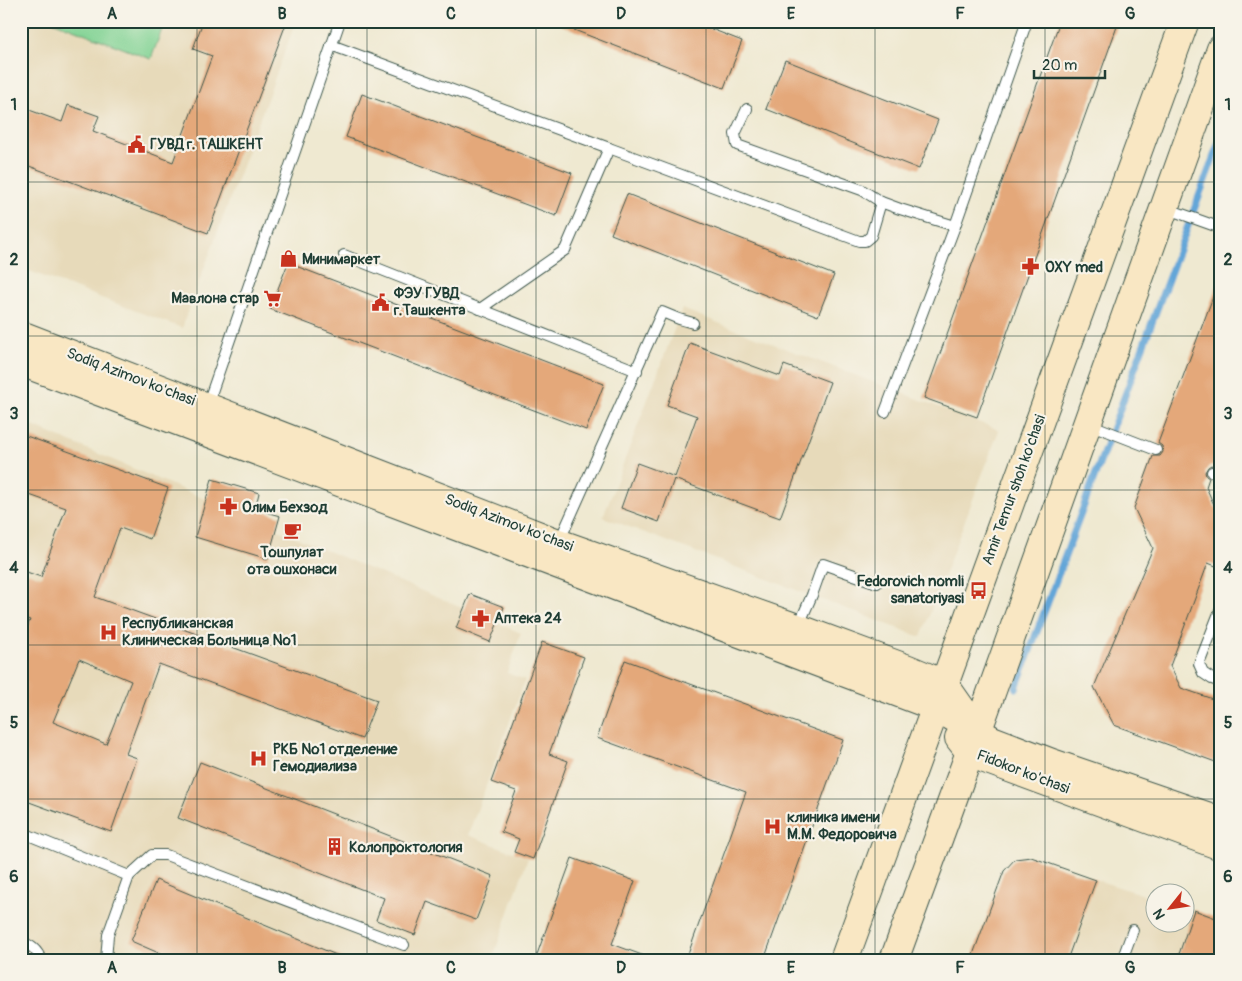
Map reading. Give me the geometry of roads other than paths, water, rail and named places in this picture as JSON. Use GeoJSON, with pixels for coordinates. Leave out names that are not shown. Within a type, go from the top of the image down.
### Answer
{"type":"FeatureCollection","features":[{"type":"Feature","properties":{"kind":"main road","name":"Amir Temur shoh ko'chasi"},"geometry":{"type":"LineString","coordinates":[[844,960],[1185,21]]}},
{"type":"Feature","properties":{"kind":"main road"},"geometry":{"type":"LineString","coordinates":[[894,960],[1173,210],[1221,49]]}},
{"type":"Feature","properties":{"kind":"main road","name":"Sodiq Azimov ko'chasi"},"geometry":{"type":"LineString","coordinates":[[21,335],[203,418],[940,695]]}},
{"type":"Feature","properties":{"kind":"main road","name":"Sodiq Azimov ko'chasi"},"geometry":{"type":"LineString","coordinates":[[21,362],[203,418],[908,668],[940,695]]}},
{"type":"Feature","properties":{"kind":"main road","name":"Fidokor ko'chasi"},"geometry":{"type":"LineString","coordinates":[[940,695],[974,742],[1123,810],[1221,846]]}},
{"type":"Feature","properties":{"kind":"main road","name":"Fidokor ko'chasi"},"geometry":{"type":"LineString","coordinates":[[974,742],[992,740],[1052,763],[1221,821]]}},
{"type":"Feature","properties":{"kind":"lane"},"geometry":{"type":"LineString","coordinates":[[203,418],[340,21]]}},
{"type":"Feature","properties":{"kind":"lane"},"geometry":{"type":"LineString","coordinates":[[885,412],[955,226],[1027,21]]}},
{"type":"Feature","properties":{"kind":"lane"},"geometry":{"type":"LineString","coordinates":[[331,45],[859,241],[865,242],[871,236],[881,202]]}},
{"type":"Feature","properties":{"kind":"lane"},"geometry":{"type":"LineString","coordinates":[[747,109],[735,134],[737,146],[862,190],[881,202],[900,209],[955,226]]}},
{"type":"Feature","properties":{"kind":"lane"},"geometry":{"type":"LineString","coordinates":[[480,309],[565,250],[609,148]]}},
{"type":"Feature","properties":{"kind":"lane"},"geometry":{"type":"LineString","coordinates":[[1173,210],[1221,228]]}},
{"type":"Feature","properties":{"kind":"lane"},"geometry":{"type":"LineString","coordinates":[[344,255],[637,371]]}},
{"type":"Feature","properties":{"kind":"lane"},"geometry":{"type":"LineString","coordinates":[[558,543],[662,312],[693,323]]}},
{"type":"Feature","properties":{"kind":"lane"},"geometry":{"type":"LineString","coordinates":[[1094,426],[1156,450]]}},
{"type":"Feature","properties":{"kind":"lane"},"geometry":{"type":"LineString","coordinates":[[797,628],[812,596],[823,564],[877,583]]}},
{"type":"Feature","properties":{"kind":"lane"},"geometry":{"type":"LineString","coordinates":[[1221,608],[1199,664],[1203,674],[1212,680],[1221,682]]}},
{"type":"Feature","properties":{"kind":"lane"},"geometry":{"type":"LineString","coordinates":[[21,832],[129,876]]}},
{"type":"Feature","properties":{"kind":"lane"},"geometry":{"type":"LineString","coordinates":[[106,960],[108,935],[129,876],[152,856],[166,855],[404,945]]}},
{"type":"Feature","properties":{"kind":"lane"},"geometry":{"type":"LineString","coordinates":[[1122,960],[1133,930]]}},
{"type":"Feature","properties":{"kind":"lane"},"geometry":{"type":"LineString","coordinates":[[21,941],[39,953],[41,960]]}},
{"type":"Feature","properties":{"kind":"waterway"},"geometry":{"type":"LineString","coordinates":[[1016,688],[1221,137]]}},
{"type":"Feature","properties":{"kind":"place","name":"ГУВД г. ТАШКЕНТ"},"geometry":{"type":"Point","coordinates":[136,144]}},
{"type":"Feature","properties":{"kind":"place","name":"Минимаркет"},"geometry":{"type":"Point","coordinates":[288,259]}},
{"type":"Feature","properties":{"kind":"place","name":"OXY med"},"geometry":{"type":"Point","coordinates":[1031,267]}},
{"type":"Feature","properties":{"kind":"place","name":"Мавлона стар"},"geometry":{"type":"Point","coordinates":[273,298]}},
{"type":"Feature","properties":{"kind":"place","name":"ФЭУ ГУВД г.Ташкента"},"geometry":{"type":"Point","coordinates":[380,302]}},
{"type":"Feature","properties":{"kind":"place","name":"Олим Бехзод"},"geometry":{"type":"Point","coordinates":[228,507]}},
{"type":"Feature","properties":{"kind":"place","name":"Тошпулат ота ошхонаси"},"geometry":{"type":"Point","coordinates":[292,531]}},
{"type":"Feature","properties":{"kind":"place","name":"Fedorovich nomli sanatoriyasi"},"geometry":{"type":"Point","coordinates":[978,590]}},
{"type":"Feature","properties":{"kind":"place","name":"Аптека 24"},"geometry":{"type":"Point","coordinates":[480,618]}},
{"type":"Feature","properties":{"kind":"place","name":"Республиканская Клиническая Больница №1"},"geometry":{"type":"Point","coordinates":[108,632]}},
{"type":"Feature","properties":{"kind":"place","name":"РКБ №1 отделение Гемодиализа"},"geometry":{"type":"Point","coordinates":[259,758]}},
{"type":"Feature","properties":{"kind":"place","name":"клиника имени М.М. Федоровича"},"geometry":{"type":"Point","coordinates":[773,826]}},
{"type":"Feature","properties":{"kind":"place","name":"Колопроктология"},"geometry":{"type":"Point","coordinates":[335,847]}}]}
